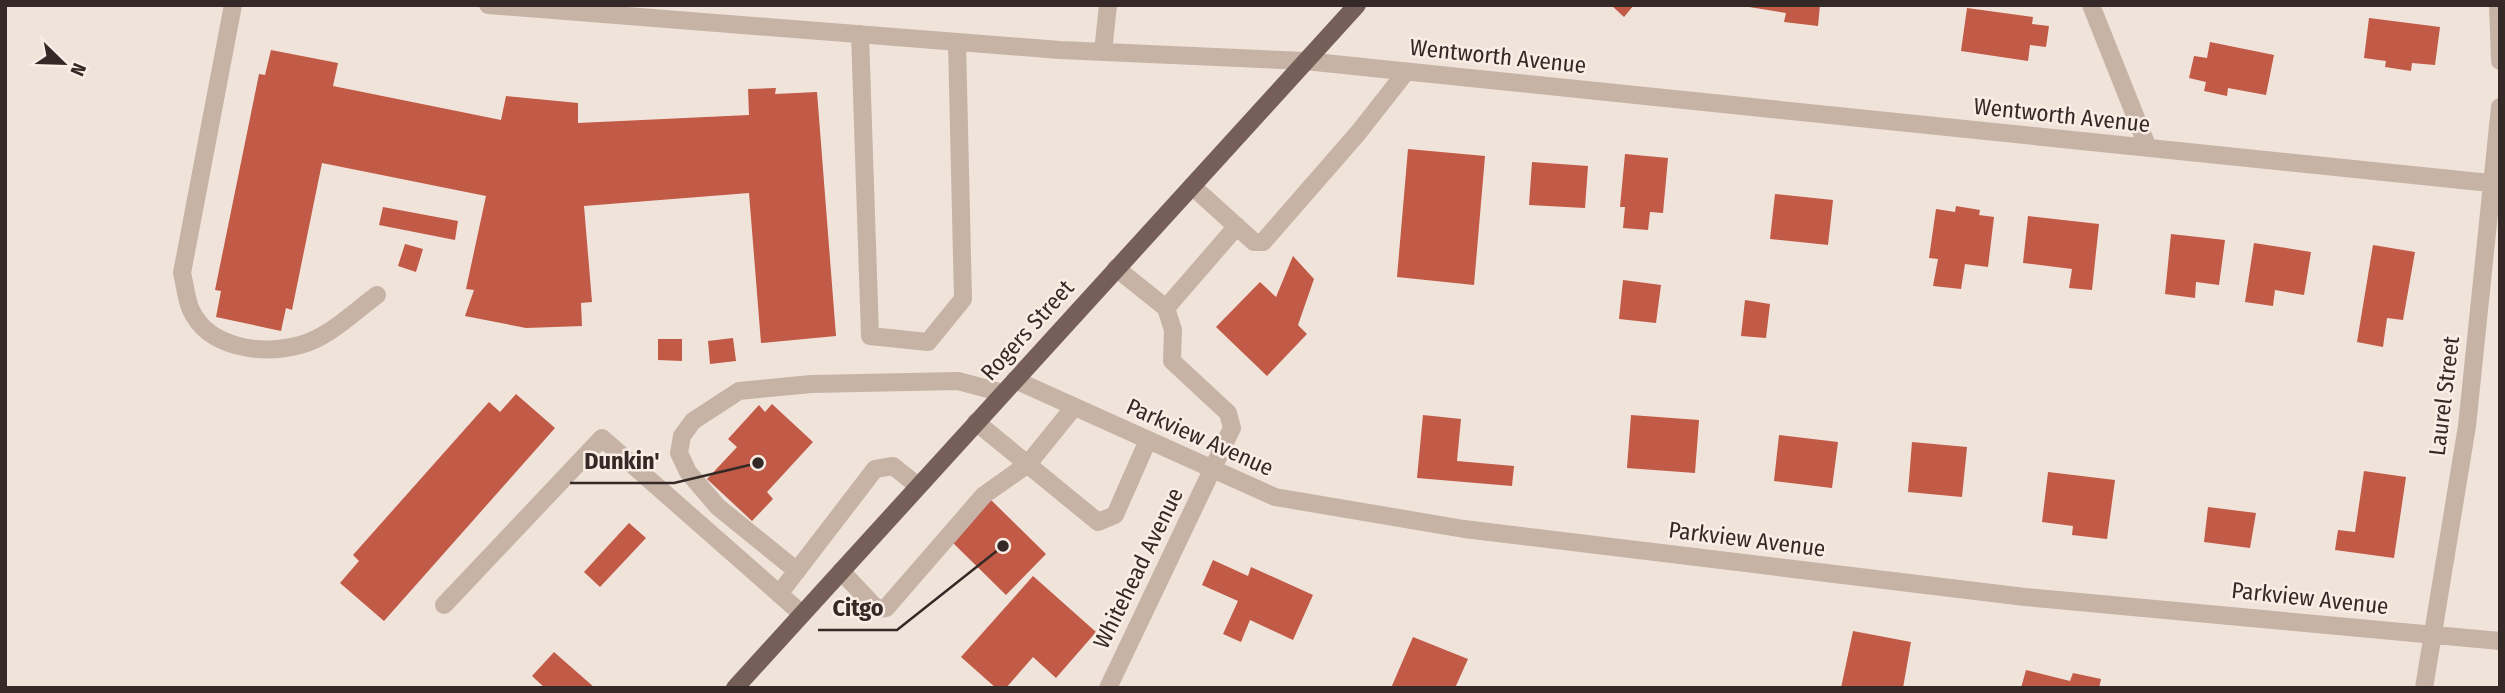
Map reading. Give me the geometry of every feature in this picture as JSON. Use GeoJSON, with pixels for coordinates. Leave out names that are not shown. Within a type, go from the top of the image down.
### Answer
{"type":"FeatureCollection","features":[{"type":"Feature","properties":{"kind":"main road","name":"Rogers Street"},"geometry":{"type":"LineString","coordinates":[[735,688],[1357,5]]}},
{"type":"Feature","properties":{"kind":"street"},"geometry":{"type":"LineString","coordinates":[[233,5],[182,273],[191,310],[207,331],[241,348],[269,349],[302,345],[331,329],[377,295]]}},
{"type":"Feature","properties":{"kind":"street","name":"Wentworth Avenue"},"geometry":{"type":"LineString","coordinates":[[488,5],[1102,52],[1305,61],[2496,184]]}},
{"type":"Feature","properties":{"kind":"street"},"geometry":{"type":"LineString","coordinates":[[1102,52],[1108,5]]}},
{"type":"Feature","properties":{"kind":"street"},"geometry":{"type":"LineString","coordinates":[[2091,5],[2148,148]]}},
{"type":"Feature","properties":{"kind":"street"},"geometry":{"type":"LineString","coordinates":[[2498,5],[2500,61]]}},
{"type":"Feature","properties":{"kind":"street"},"geometry":{"type":"LineString","coordinates":[[860,34],[870,336],[928,342],[963,299],[957,42]]}},
{"type":"Feature","properties":{"kind":"street"},"geometry":{"type":"LineString","coordinates":[[1192,186],[1254,242],[1263,242],[1358,133],[1406,72]]}},
{"type":"Feature","properties":{"kind":"street","name":"Laurel Street"},"geometry":{"type":"LineString","coordinates":[[2424,688],[2467,426],[2496,184],[2500,107]]}},
{"type":"Feature","properties":{"kind":"street"},"geometry":{"type":"LineString","coordinates":[[1116,268],[1166,308],[1237,226]]}},
{"type":"Feature","properties":{"kind":"street","name":"Whitehead Avenue"},"geometry":{"type":"LineString","coordinates":[[1108,688],[1232,428],[1228,413],[1172,361],[1174,330],[1166,308]]}},
{"type":"Feature","properties":{"kind":"street","name":"Parkview Avenue"},"geometry":{"type":"LineString","coordinates":[[797,571],[718,506],[688,472],[679,453],[682,436],[693,421],[739,391],[811,384],[958,381],[1009,386],[1074,407],[1275,497],[1464,529],[2025,597],[2500,641]]}},
{"type":"Feature","properties":{"kind":"street"},"geometry":{"type":"LineString","coordinates":[[841,571],[877,609],[887,608],[984,495],[1028,464],[1074,407]]}},
{"type":"Feature","properties":{"kind":"street"},"geometry":{"type":"LineString","coordinates":[[976,422],[1098,522],[1115,515],[1148,440]]}},
{"type":"Feature","properties":{"kind":"street"},"geometry":{"type":"LineString","coordinates":[[444,605],[602,438],[802,614]]}},
{"type":"Feature","properties":{"kind":"street"},"geometry":{"type":"LineString","coordinates":[[779,594],[875,470],[893,467],[918,486]]}},
{"type":"Feature","properties":{"kind":"building"},"geometry":{"type":"Polygon","coordinates":[[[1611,5],[1634,5],[1624,17],[1611,5]]]}},
{"type":"Feature","properties":{"kind":"building"},"geometry":{"type":"Polygon","coordinates":[[[1737,5],[1820,5],[1818,26],[1784,22],[1786,13],[1737,5]]]}},
{"type":"Feature","properties":{"kind":"building"},"geometry":{"type":"Polygon","coordinates":[[[1967,8],[2033,17],[2032,24],[2049,26],[2046,47],[2030,45],[2028,61],[1961,51],[1967,8]]]}},
{"type":"Feature","properties":{"kind":"building"},"geometry":{"type":"Polygon","coordinates":[[[2369,18],[2440,27],[2435,65],[2412,63],[2411,71],[2385,67],[2386,61],[2364,58],[2369,18]]]}},
{"type":"Feature","properties":{"kind":"building"},"geometry":{"type":"Polygon","coordinates":[[[2210,42],[2274,55],[2266,95],[2228,88],[2227,96],[2204,91],[2206,82],[2189,78],[2194,56],[2207,58],[2210,42]]]}},
{"type":"Feature","properties":{"kind":"building"},"geometry":{"type":"Polygon","coordinates":[[[271,50],[338,63],[333,86],[501,120],[506,96],[578,103],[578,123],[749,115],[748,89],[776,88],[775,94],[817,92],[836,336],[761,343],[749,193],[584,206],[592,302],[581,303],[582,326],[526,328],[465,316],[474,290],[466,289],[486,196],[322,163],[292,310],[286,308],[281,331],[216,317],[221,291],[215,290],[259,74],[265,75],[271,50]]]}},
{"type":"Feature","properties":{"kind":"building"},"geometry":{"type":"Polygon","coordinates":[[[1408,149],[1485,156],[1474,285],[1397,277],[1408,149]]]}},
{"type":"Feature","properties":{"kind":"building"},"geometry":{"type":"Polygon","coordinates":[[[1625,154],[1668,158],[1663,213],[1650,212],[1648,230],[1623,228],[1625,207],[1620,207],[1625,154]]]}},
{"type":"Feature","properties":{"kind":"building"},"geometry":{"type":"Polygon","coordinates":[[[1532,162],[1588,166],[1585,208],[1529,205],[1532,162]]]}},
{"type":"Feature","properties":{"kind":"building"},"geometry":{"type":"Polygon","coordinates":[[[1775,194],[1833,200],[1828,245],[1770,239],[1775,194]]]}},
{"type":"Feature","properties":{"kind":"building"},"geometry":{"type":"Polygon","coordinates":[[[1956,206],[1980,210],[1979,215],[1994,217],[1988,267],[1965,264],[1961,289],[1933,286],[1938,259],[1929,258],[1936,209],[1955,212],[1956,206]]]}},
{"type":"Feature","properties":{"kind":"building"},"geometry":{"type":"Polygon","coordinates":[[[383,207],[458,221],[455,240],[379,225],[383,207]]]}},
{"type":"Feature","properties":{"kind":"building"},"geometry":{"type":"Polygon","coordinates":[[[2028,216],[2099,224],[2092,290],[2069,288],[2072,269],[2023,263],[2028,216]]]}},
{"type":"Feature","properties":{"kind":"building"},"geometry":{"type":"Polygon","coordinates":[[[2171,234],[2225,240],[2219,285],[2196,282],[2195,298],[2165,294],[2171,234]]]}},
{"type":"Feature","properties":{"kind":"building"},"geometry":{"type":"Polygon","coordinates":[[[2254,243],[2311,252],[2304,295],[2275,290],[2273,306],[2245,302],[2254,243]]]}},
{"type":"Feature","properties":{"kind":"building"},"geometry":{"type":"Polygon","coordinates":[[[405,244],[423,249],[416,272],[398,266],[405,244]]]}},
{"type":"Feature","properties":{"kind":"building"},"geometry":{"type":"Polygon","coordinates":[[[2373,245],[2415,252],[2403,320],[2387,318],[2383,347],[2357,342],[2373,245]]]}},
{"type":"Feature","properties":{"kind":"building"},"geometry":{"type":"Polygon","coordinates":[[[1293,256],[1314,279],[1298,325],[1307,334],[1267,376],[1216,327],[1260,282],[1276,297],[1293,256]]]}},
{"type":"Feature","properties":{"kind":"building"},"geometry":{"type":"Polygon","coordinates":[[[1623,280],[1661,285],[1656,323],[1619,319],[1623,280]]]}},
{"type":"Feature","properties":{"kind":"building"},"geometry":{"type":"Polygon","coordinates":[[[1745,300],[1770,304],[1766,338],[1741,336],[1745,300]]]}},
{"type":"Feature","properties":{"kind":"building"},"geometry":{"type":"Polygon","coordinates":[[[733,338],[736,361],[710,364],[708,341],[733,338]]]}},
{"type":"Feature","properties":{"kind":"building"},"geometry":{"type":"Polygon","coordinates":[[[658,339],[682,339],[682,361],[658,360],[658,339]]]}},
{"type":"Feature","properties":{"kind":"building"},"geometry":{"type":"Polygon","coordinates":[[[516,394],[555,428],[384,621],[340,583],[359,561],[353,555],[489,402],[500,412],[516,394]]]}},
{"type":"Feature","properties":{"kind":"building"},"geometry":{"type":"Polygon","coordinates":[[[772,404],[813,442],[767,492],[773,499],[752,521],[707,479],[737,447],[728,439],[759,405],[765,412],[772,404]]]}},
{"type":"Feature","properties":{"kind":"building"},"geometry":{"type":"Polygon","coordinates":[[[1423,415],[1461,419],[1457,461],[1514,466],[1512,486],[1417,478],[1423,415]]]}},
{"type":"Feature","properties":{"kind":"building"},"geometry":{"type":"Polygon","coordinates":[[[1631,415],[1699,420],[1695,473],[1627,468],[1631,415]]]}},
{"type":"Feature","properties":{"kind":"building"},"geometry":{"type":"Polygon","coordinates":[[[1779,435],[1838,442],[1832,488],[1774,481],[1779,435]]]}},
{"type":"Feature","properties":{"kind":"building"},"geometry":{"type":"Polygon","coordinates":[[[1912,442],[1967,447],[1962,497],[1908,492],[1912,442]]]}},
{"type":"Feature","properties":{"kind":"building"},"geometry":{"type":"Polygon","coordinates":[[[2364,471],[2406,477],[2394,558],[2335,550],[2338,530],[2355,532],[2364,471]]]}},
{"type":"Feature","properties":{"kind":"building"},"geometry":{"type":"Polygon","coordinates":[[[2048,472],[2115,480],[2107,539],[2072,535],[2073,526],[2042,522],[2048,472]]]}},
{"type":"Feature","properties":{"kind":"building"},"geometry":{"type":"Polygon","coordinates":[[[991,500],[1046,554],[1006,595],[950,540],[991,500]]]}},
{"type":"Feature","properties":{"kind":"building"},"geometry":{"type":"Polygon","coordinates":[[[2208,507],[2256,513],[2250,548],[2204,542],[2208,507]]]}},
{"type":"Feature","properties":{"kind":"building"},"geometry":{"type":"Polygon","coordinates":[[[629,523],[646,538],[600,587],[584,572],[629,523]]]}},
{"type":"Feature","properties":{"kind":"building"},"geometry":{"type":"Polygon","coordinates":[[[1213,560],[1248,576],[1251,567],[1313,595],[1293,640],[1250,620],[1241,642],[1223,634],[1238,601],[1202,585],[1213,560]]]}},
{"type":"Feature","properties":{"kind":"building"},"geometry":{"type":"Polygon","coordinates":[[[1033,576],[1096,632],[1056,678],[1033,657],[1006,688],[996,688],[961,657],[1033,576]]]}},
{"type":"Feature","properties":{"kind":"building"},"geometry":{"type":"Polygon","coordinates":[[[1853,631],[1911,642],[1903,688],[1841,688],[1853,631]]]}},
{"type":"Feature","properties":{"kind":"building"},"geometry":{"type":"Polygon","coordinates":[[[1413,637],[1468,659],[1455,688],[1391,688],[1413,637]]]}},
{"type":"Feature","properties":{"kind":"building"},"geometry":{"type":"Polygon","coordinates":[[[554,652],[595,688],[545,688],[532,676],[554,652]]]}},
{"type":"Feature","properties":{"kind":"building"},"geometry":{"type":"Polygon","coordinates":[[[2026,670],[2070,681],[2073,673],[2101,679],[2099,688],[2021,688],[2026,670]]]}},
{"type":"Feature","properties":{"kind":"place","name":"Dunkin'"},"geometry":{"type":"Point","coordinates":[758,463]}},
{"type":"Feature","properties":{"kind":"place","name":"Citgo"},"geometry":{"type":"Point","coordinates":[1003,546]}}]}
